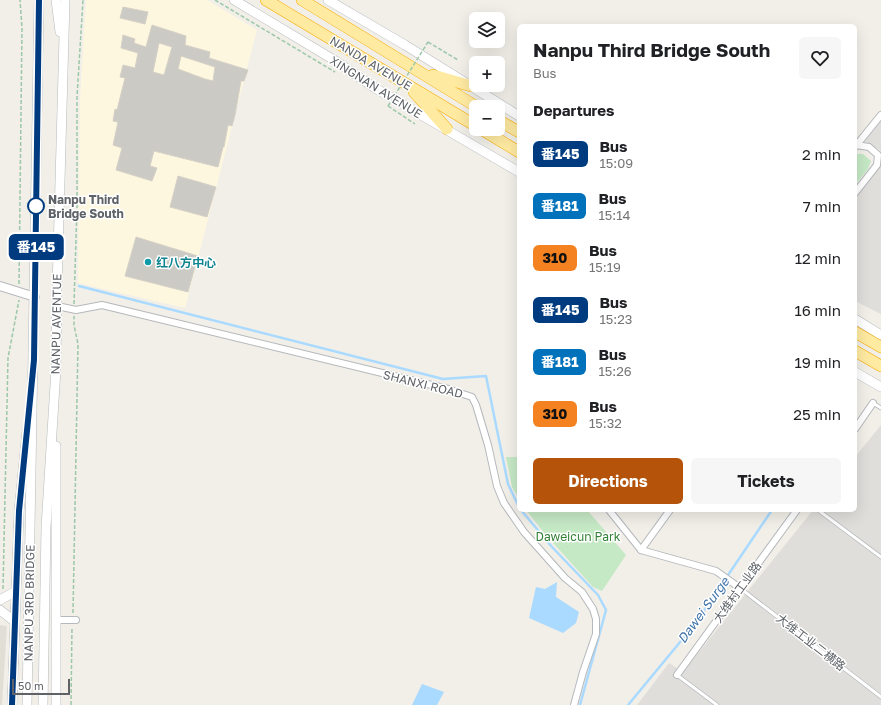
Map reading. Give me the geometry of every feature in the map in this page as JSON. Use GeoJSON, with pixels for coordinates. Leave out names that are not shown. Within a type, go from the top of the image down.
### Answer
{"type":"FeatureCollection","features":[{"type":"Feature","properties":{"kind":"highway","name":"NANDA AVENUE"},"geometry":{"type":"LineString","coordinates":[[266,0],[469,122]]}},
{"type":"Feature","properties":{"kind":"highway","name":"NANDA AVENUE"},"geometry":{"type":"LineString","coordinates":[[302,0],[469,102]]}},
{"type":"Feature","properties":{"kind":"highway"},"geometry":{"type":"LineString","coordinates":[[416,70],[469,85]]}},
{"type":"Feature","properties":{"kind":"highway"},"geometry":{"type":"LineString","coordinates":[[407,84],[447,129]]}},
{"type":"Feature","properties":{"kind":"highway"},"geometry":{"type":"LineString","coordinates":[[505,124],[517,131]]}},
{"type":"Feature","properties":{"kind":"highway"},"geometry":{"type":"LineString","coordinates":[[493,136],[517,151]]}},
{"type":"Feature","properties":{"kind":"highway"},"geometry":{"type":"LineString","coordinates":[[858,334],[881,347]]}},
{"type":"Feature","properties":{"kind":"highway"},"geometry":{"type":"LineString","coordinates":[[857,352],[881,366]]}},
{"type":"Feature","properties":{"kind":"main road","name":"NANPU AVENTUE"},"geometry":{"type":"LineString","coordinates":[[30,526],[39,0]]}},
{"type":"Feature","properties":{"kind":"main road"},"geometry":{"type":"LineString","coordinates":[[56,0],[63,53]]}},
{"type":"Feature","properties":{"kind":"main road","name":"NANPU AVENTUE"},"geometry":{"type":"LineString","coordinates":[[46,527],[56,369],[65,0]]}},
{"type":"Feature","properties":{"kind":"main road","name":"XINGNAN AVENUE"},"geometry":{"type":"LineString","coordinates":[[234,0],[334,60],[375,88],[517,171]]}},
{"type":"Feature","properties":{"kind":"main road"},"geometry":{"type":"LineString","coordinates":[[328,0],[469,85]]}},
{"type":"Feature","properties":{"kind":"main road"},"geometry":{"type":"LineString","coordinates":[[481,92],[517,115]]}},
{"type":"Feature","properties":{"kind":"main road"},"geometry":{"type":"LineString","coordinates":[[857,320],[881,334]]}},
{"type":"Feature","properties":{"kind":"main road"},"geometry":{"type":"LineString","coordinates":[[12,705],[19,511],[34,360]]}},
{"type":"Feature","properties":{"kind":"main road"},"geometry":{"type":"LineString","coordinates":[[56,369],[56,705]]}},
{"type":"Feature","properties":{"kind":"main road"},"geometry":{"type":"LineString","coordinates":[[857,373],[881,387]]}},
{"type":"Feature","properties":{"kind":"main road","name":"NANPU 3RD BRIDGE"},"geometry":{"type":"LineString","coordinates":[[27,705],[30,526]]}},
{"type":"Feature","properties":{"kind":"main road","name":"NANPU 3RD BRIDGE"},"geometry":{"type":"LineString","coordinates":[[43,705],[46,527]]}},
{"type":"Feature","properties":{"kind":"main road"},"geometry":{"type":"LineString","coordinates":[[0,600],[16,591]]}},
{"type":"Feature","properties":{"kind":"main road"},"geometry":{"type":"LineString","coordinates":[[0,610],[14,621]]}},
{"type":"Feature","properties":{"kind":"street"},"geometry":{"type":"LineString","coordinates":[[857,145],[881,115]]}},
{"type":"Feature","properties":{"kind":"street"},"geometry":{"type":"LineString","coordinates":[[857,146],[869,146],[878,155],[877,165],[857,190]]}},
{"type":"Feature","properties":{"kind":"street"},"geometry":{"type":"LineString","coordinates":[[0,286],[35,297]]}},
{"type":"Feature","properties":{"kind":"street","name":"SHANXI ROAD"},"geometry":{"type":"LineString","coordinates":[[57,306],[76,310],[102,305],[448,389],[472,397],[476,405],[488,445],[497,486],[504,503],[524,532],[565,578],[582,592],[593,609],[596,620],[596,634],[574,705]]}},
{"type":"Feature","properties":{"kind":"street"},"geometry":{"type":"LineString","coordinates":[[857,426],[873,403]]}},
{"type":"Feature","properties":{"kind":"street"},"geometry":{"type":"LineString","coordinates":[[611,512],[641,550],[716,571],[740,588]]}},
{"type":"Feature","properties":{"kind":"street"},"geometry":{"type":"LineString","coordinates":[[641,550],[669,512]]}},
{"type":"Feature","properties":{"kind":"street","name":"大维村工业路"},"geometry":{"type":"LineString","coordinates":[[677,675],[796,512]]}},
{"type":"Feature","properties":{"kind":"street"},"geometry":{"type":"LineString","coordinates":[[56,620],[76,620]]}},
{"type":"Feature","properties":{"kind":"lane"},"geometry":{"type":"LineString","coordinates":[[873,403],[881,408]]}},
{"type":"Feature","properties":{"kind":"lane"},"geometry":{"type":"LineString","coordinates":[[821,512],[881,557]]}},
{"type":"Feature","properties":{"kind":"lane","name":"大维工业二横路"},"geometry":{"type":"LineString","coordinates":[[740,588],[881,697]]}},
{"type":"Feature","properties":{"kind":"lane"},"geometry":{"type":"LineString","coordinates":[[677,675],[717,705]]}},
{"type":"Feature","properties":{"kind":"path"},"geometry":{"type":"LineString","coordinates":[[19,288],[22,28],[20,0]]}},
{"type":"Feature","properties":{"kind":"path"},"geometry":{"type":"LineString","coordinates":[[74,300],[77,207],[77,97],[83,0]]}},
{"type":"Feature","properties":{"kind":"path"},"geometry":{"type":"LineString","coordinates":[[415,124],[388,106],[428,42],[458,60]]}},
{"type":"Feature","properties":{"kind":"path"},"geometry":{"type":"LineString","coordinates":[[4,590],[3,578],[8,358],[19,296]]}},
{"type":"Feature","properties":{"kind":"path"},"geometry":{"type":"LineString","coordinates":[[73,606],[78,344],[74,324]]}},
{"type":"Feature","properties":{"kind":"path"},"geometry":{"type":"LineString","coordinates":[[71,705],[72,632]]}},
{"type":"Feature","properties":{"kind":"shaded area"},"geometry":{"type":"Polygon","coordinates":[[[86,0],[207,0],[257,30],[185,308],[78,283],[80,99],[86,0]]]}},
{"type":"Feature","properties":{"kind":"shaded area"},"geometry":{"type":"Polygon","coordinates":[[[881,121],[881,314],[857,302],[857,196],[879,168],[880,150],[865,141],[881,121]]]}},
{"type":"Feature","properties":{"kind":"shaded area"},"geometry":{"type":"Polygon","coordinates":[[[881,425],[881,705],[637,705],[669,663],[683,672],[811,512],[857,512],[857,455],[881,425]]]}},
{"type":"Feature","properties":{"kind":"shaded area"},"geometry":{"type":"Polygon","coordinates":[[[0,625],[7,626],[2,705],[0,705],[0,625]]]}},
{"type":"Feature","properties":{"kind":"green space"},"geometry":{"type":"Polygon","coordinates":[[[857,154],[863,154],[871,161],[868,169],[857,183],[857,154]]]}},
{"type":"Feature","properties":{"kind":"green space","name":"Daweicun Park"},"geometry":{"type":"Polygon","coordinates":[[[506,457],[517,457],[517,496],[512,487],[506,457]]]}},
{"type":"Feature","properties":{"kind":"green space","name":"Daweicun Park"},"geometry":{"type":"Polygon","coordinates":[[[528,512],[589,512],[626,555],[602,591],[593,587],[545,534],[528,512]]]}},
{"type":"Feature","properties":{"kind":"water"},"geometry":{"type":"Polygon","coordinates":[[[557,582],[556,597],[579,612],[576,623],[563,633],[529,618],[536,587],[545,589],[557,582]]]}},
{"type":"Feature","properties":{"kind":"water"},"geometry":{"type":"Polygon","coordinates":[[[422,684],[444,692],[437,705],[412,705],[422,684]]]}},
{"type":"Feature","properties":{"kind":"building"},"geometry":{"type":"Polygon","coordinates":[[[123,7],[148,12],[145,24],[120,18],[123,7]]]}},
{"type":"Feature","properties":{"kind":"building"},"geometry":{"type":"Polygon","coordinates":[[[152,25],[186,36],[185,45],[210,52],[209,58],[248,70],[244,81],[241,81],[235,115],[232,126],[228,125],[224,147],[218,167],[154,151],[150,166],[157,168],[152,181],[116,170],[122,148],[113,145],[118,122],[113,121],[115,109],[117,110],[125,78],[120,77],[123,65],[135,68],[138,53],[121,48],[123,35],[135,39],[134,43],[146,47],[152,25]],[[159,43],[153,72],[164,75],[172,47],[159,43]],[[181,56],[178,69],[213,81],[215,67],[181,56]]]}},
{"type":"Feature","properties":{"kind":"building"},"geometry":{"type":"Polygon","coordinates":[[[178,176],[216,187],[207,217],[170,207],[178,176]]]}},
{"type":"Feature","properties":{"kind":"building"},"geometry":{"type":"Polygon","coordinates":[[[136,237],[198,256],[188,292],[125,276],[136,237]]]}},
{"type":"Feature","properties":{"kind":"waterway"},"geometry":{"type":"LineString","coordinates":[[79,286],[443,379],[486,376],[508,484],[517,503]]}},
{"type":"Feature","properties":{"kind":"waterway"},"geometry":{"type":"LineString","coordinates":[[523,512],[552,547],[598,595],[606,610],[580,705]]}},
{"type":"Feature","properties":{"kind":"waterway","name":"Dawei Surge"},"geometry":{"type":"LineString","coordinates":[[628,705],[695,624],[771,512]]}},
{"type":"Feature","properties":{"kind":"bus line","name":"番145"},"geometry":{"type":"LineString","coordinates":[[12,705],[19,511],[34,360],[39,0]]}},
{"type":"Feature","properties":{"kind":"place","name":"Nanpu Third Bridge South"},"geometry":{"type":"Point","coordinates":[36,206]}},
{"type":"Feature","properties":{"kind":"place","name":"红八方中心"},"geometry":{"type":"Point","coordinates":[148,262]}}]}
